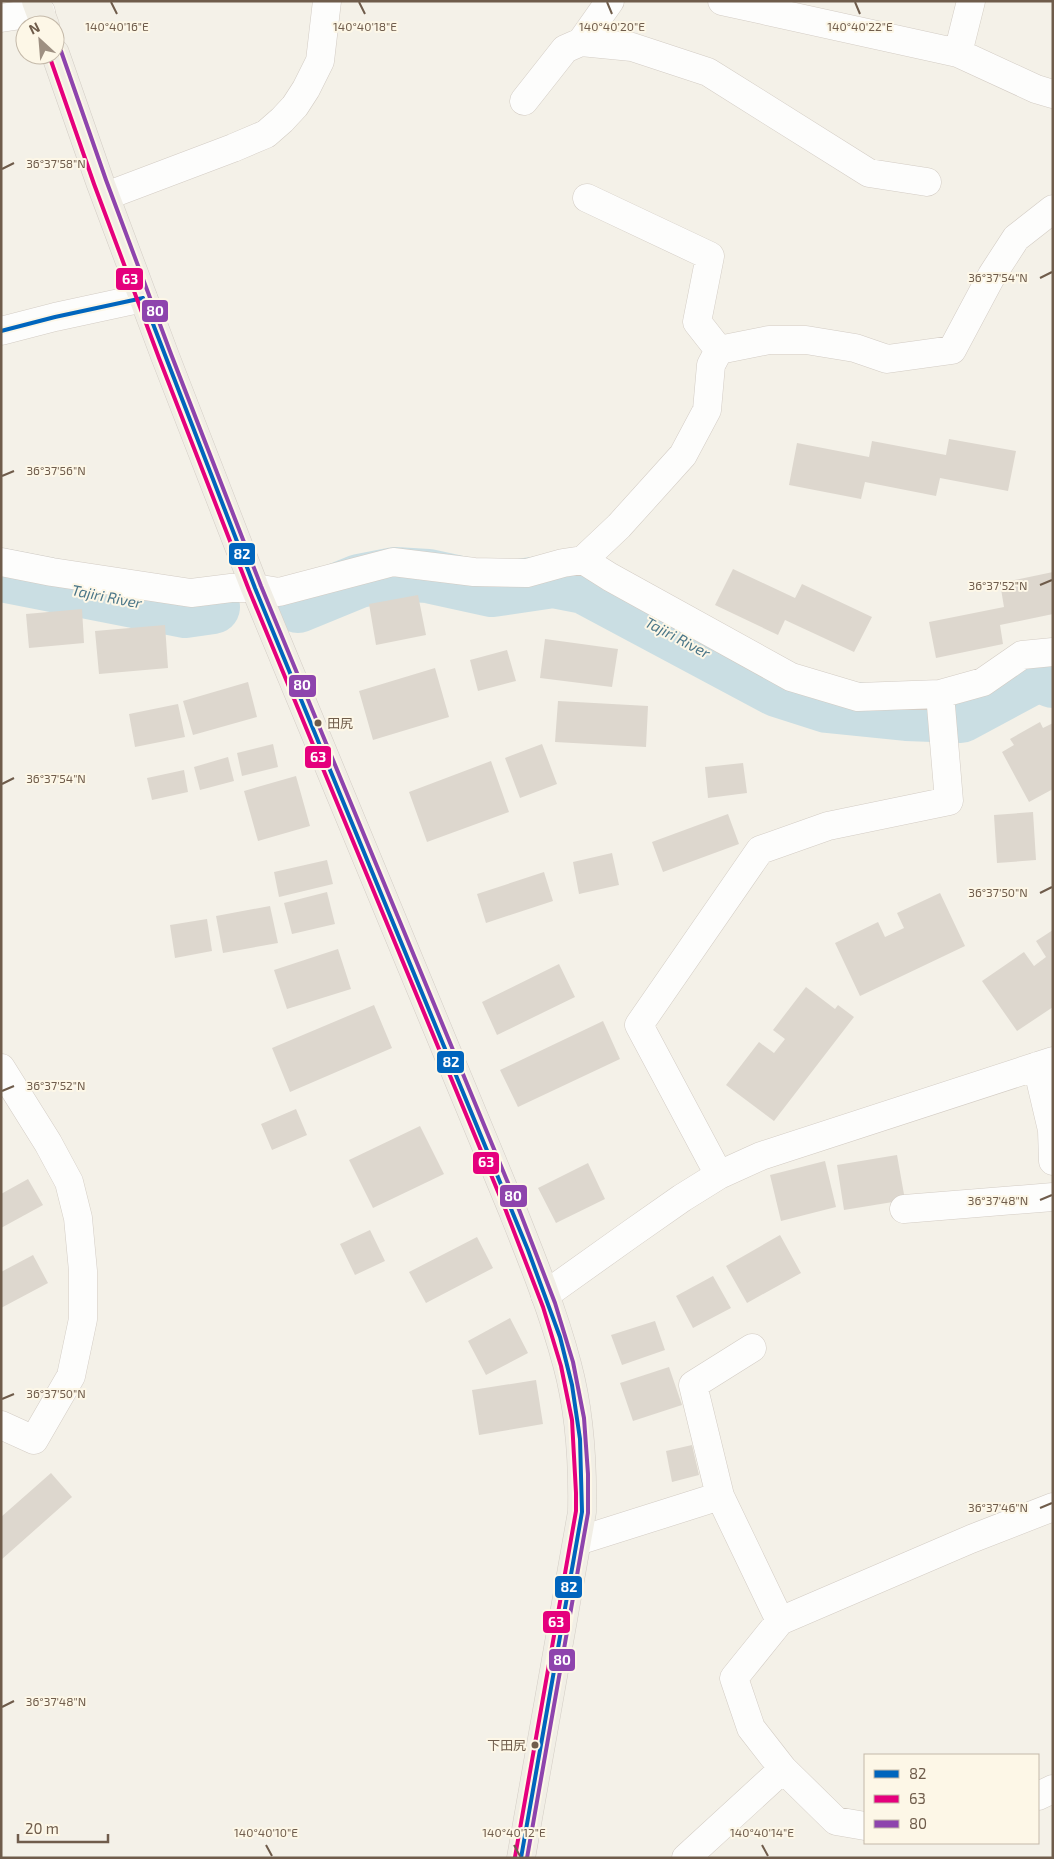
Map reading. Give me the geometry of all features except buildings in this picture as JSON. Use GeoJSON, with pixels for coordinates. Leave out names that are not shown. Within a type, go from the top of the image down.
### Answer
{"type":"FeatureCollection","features":[{"type":"Feature","properties":{"kind":"main road"},"geometry":{"type":"LineString","coordinates":[[59,65],[143,298],[254,588],[512,1209],[545,1295],[568,1365],[579,1431],[583,1471],[582,1512],[521,1858]]}},
{"type":"Feature","properties":{"kind":"street"},"geometry":{"type":"LineString","coordinates":[[106,196],[266,134],[295,106],[320,61],[327,1]]}},
{"type":"Feature","properties":{"kind":"street"},"geometry":{"type":"LineString","coordinates":[[524,101],[565,49],[580,42],[610,1]]}},
{"type":"Feature","properties":{"kind":"street"},"geometry":{"type":"LineString","coordinates":[[722,1],[958,54],[1036,89],[1053,94]]}},
{"type":"Feature","properties":{"kind":"street"},"geometry":{"type":"LineString","coordinates":[[958,54],[971,1]]}},
{"type":"Feature","properties":{"kind":"street"},"geometry":{"type":"LineString","coordinates":[[1,18],[41,13]]}},
{"type":"Feature","properties":{"kind":"street"},"geometry":{"type":"LineString","coordinates":[[580,42],[632,48],[708,72],[869,173],[927,182]]}},
{"type":"Feature","properties":{"kind":"street"},"geometry":{"type":"LineString","coordinates":[[587,198],[710,256],[697,322],[719,350]]}},
{"type":"Feature","properties":{"kind":"street"},"geometry":{"type":"LineString","coordinates":[[719,350],[768,340],[806,340],[855,348],[887,358],[952,350],[992,274],[1016,238],[1053,209]]}},
{"type":"Feature","properties":{"kind":"street"},"geometry":{"type":"LineString","coordinates":[[1,331],[143,298]]}},
{"type":"Feature","properties":{"kind":"street"},"geometry":{"type":"LineString","coordinates":[[1,562],[52,572],[191,593],[231,588],[254,588],[279,592],[393,562],[474,572],[527,573],[563,563],[583,560],[619,526],[683,455],[707,410],[711,365],[719,350]]}},
{"type":"Feature","properties":{"kind":"street"},"geometry":{"type":"LineString","coordinates":[[583,560],[610,577],[792,677],[858,697],[942,710],[1022,655],[1053,652]]}},
{"type":"Feature","properties":{"kind":"street"},"geometry":{"type":"LineString","coordinates":[[719,1175],[639,1025],[760,850],[828,826],[949,800],[942,710]]}},
{"type":"Feature","properties":{"kind":"street"},"geometry":{"type":"LineString","coordinates":[[545,1295],[632,1233],[719,1175],[761,1156],[1045,1064],[1052,1130],[1053,1161]]}},
{"type":"Feature","properties":{"kind":"street"},"geometry":{"type":"LineString","coordinates":[[1,1068],[48,1143],[69,1182],[78,1218],[84,1271],[83,1319],[70,1376],[34,1440],[1,1425]]}},
{"type":"Feature","properties":{"kind":"street"},"geometry":{"type":"LineString","coordinates":[[904,1209],[1053,1197]]}},
{"type":"Feature","properties":{"kind":"street"},"geometry":{"type":"LineString","coordinates":[[752,1348],[693,1385],[720,1496],[780,1621]]}},
{"type":"Feature","properties":{"kind":"street"},"geometry":{"type":"LineString","coordinates":[[578,1541],[720,1496]]}},
{"type":"Feature","properties":{"kind":"street"},"geometry":{"type":"LineString","coordinates":[[864,1826],[836,1820],[783,1769],[751,1728],[734,1678],[780,1621],[972,1538],[1053,1507]]}},
{"type":"Feature","properties":{"kind":"street"},"geometry":{"type":"LineString","coordinates":[[686,1858],[783,1769]]}},
{"type":"Feature","properties":{"kind":"street"},"geometry":{"type":"LineString","coordinates":[[1039,1796],[1053,1789]]}},
{"type":"Feature","properties":{"kind":"waterway","name":"Tajiri River"},"geometry":{"type":"LineString","coordinates":[[298,606],[359,581],[395,574],[428,576],[492,590],[553,581],[584,587],[777,690],[827,706],[906,714],[961,716],[1028,680],[1041,676],[1053,681]]}},
{"type":"Feature","properties":{"kind":"waterway","name":"Tajiri River"},"geometry":{"type":"LineString","coordinates":[[1,575],[185,611],[213,607]]}},
{"type":"Feature","properties":{"kind":"transit line","name":"80"},"geometry":{"type":"LineString","coordinates":[[65,62],[106,180],[171,354],[261,586],[518,1207],[555,1303],[573,1362],[584,1418],[588,1474],[588,1513],[527,1858]]}},
{"type":"Feature","properties":{"kind":"transit line","name":"63"},"geometry":{"type":"LineString","coordinates":[[52,65],[94,184],[159,358],[249,590],[506,1211],[543,1307],[561,1366],[572,1420],[576,1511],[515,1857]]}},
{"type":"Feature","properties":{"kind":"transit line","name":"82"},"geometry":{"type":"LineString","coordinates":[[143,298],[255,588],[528,1250],[560,1337],[572,1385],[580,1439],[582,1512],[521,1858]]}},
{"type":"Feature","properties":{"kind":"transit line","name":"82"},"geometry":{"type":"LineString","coordinates":[[1,331],[143,298]]}},
{"type":"Feature","properties":{"kind":"place","name":"田尻"},"geometry":{"type":"Point","coordinates":[318,723]}},
{"type":"Feature","properties":{"kind":"place","name":"下田尻"},"geometry":{"type":"Point","coordinates":[535,1745]}}]}
